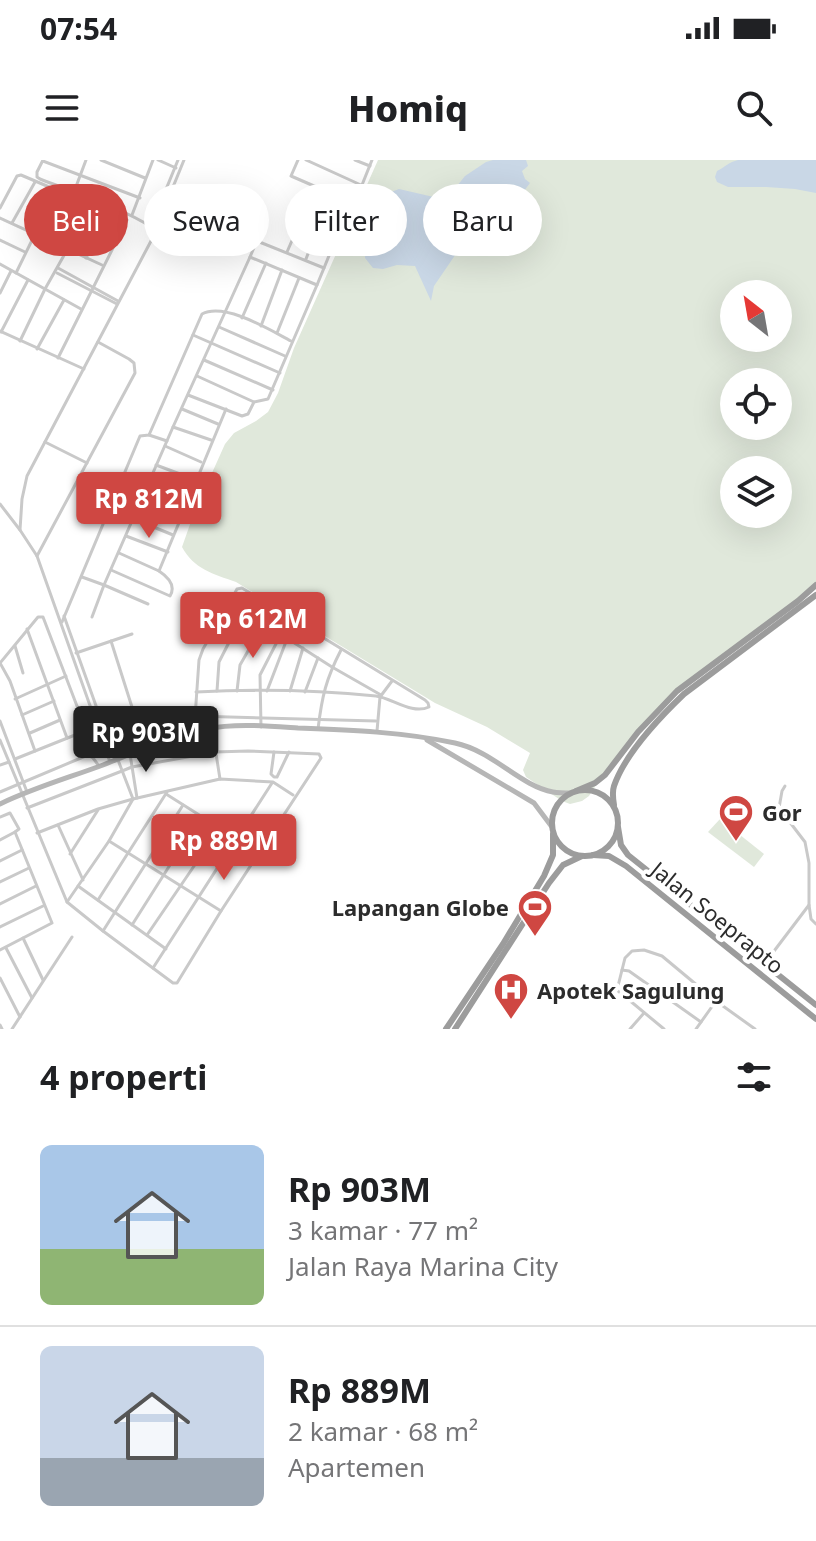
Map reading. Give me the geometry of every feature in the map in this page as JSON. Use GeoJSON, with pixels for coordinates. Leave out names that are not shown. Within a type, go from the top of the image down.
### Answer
{"type":"FeatureCollection","features":[{"type":"Feature","properties":{"kind":"highway"},"geometry":{"type":"LineString","coordinates":[[451,1028],[544,876],[553,855],[553,812],[558,803],[605,775],[638,732],[677,691],[816,585]]}},
{"type":"Feature","properties":{"kind":"highway"},"geometry":{"type":"LineString","coordinates":[[451,1028],[563,865],[582,856],[593,855],[608,847],[615,838],[618,816],[613,788],[644,736],[684,694],[816,595]]}},
{"type":"Feature","properties":{"kind":"highway"},"geometry":{"type":"LineString","coordinates":[[574,792],[597,792],[614,805]]}},
{"type":"Feature","properties":{"kind":"highway","name":"Jalan Soeprapto"},"geometry":{"type":"LineString","coordinates":[[618,827],[621,845],[628,855],[816,1005]]}},
{"type":"Feature","properties":{"kind":"highway"},"geometry":{"type":"LineString","coordinates":[[552,830],[566,851],[582,856]]}},
{"type":"Feature","properties":{"kind":"highway","name":"Jalan Soeprapto"},"geometry":{"type":"LineString","coordinates":[[593,855],[609,856],[626,866],[816,1019]]}},
{"type":"Feature","properties":{"kind":"highway"},"geometry":{"type":"LineString","coordinates":[[733,952],[733,947],[741,944]]}},
{"type":"Feature","properties":{"kind":"main road"},"geometry":{"type":"LineString","coordinates":[[0,804],[145,748],[212,728],[377,731],[421,737],[484,753],[530,783],[551,792],[574,792]]}},
{"type":"Feature","properties":{"kind":"main road"},"geometry":{"type":"LineString","coordinates":[[421,737],[534,803],[542,810],[552,830]]}},
{"type":"Feature","properties":{"kind":"street"},"geometry":{"type":"LineString","coordinates":[[51,184],[37,177],[43,160],[140,198]]}},
{"type":"Feature","properties":{"kind":"street"},"geometry":{"type":"LineString","coordinates":[[77,184],[86,160]]}},
{"type":"Feature","properties":{"kind":"street"},"geometry":{"type":"LineString","coordinates":[[101,160],[147,178]]}},
{"type":"Feature","properties":{"kind":"street"},"geometry":{"type":"LineString","coordinates":[[132,215],[155,160],[181,169]]}},
{"type":"Feature","properties":{"kind":"street"},"geometry":{"type":"LineString","coordinates":[[169,184],[178,160]]}},
{"type":"Feature","properties":{"kind":"street"},"geometry":{"type":"LineString","coordinates":[[174,184],[184,160]]}},
{"type":"Feature","properties":{"kind":"street"},"geometry":{"type":"LineString","coordinates":[[298,160],[291,176],[309,184]]}},
{"type":"Feature","properties":{"kind":"street"},"geometry":{"type":"LineString","coordinates":[[306,160],[360,184]]}},
{"type":"Feature","properties":{"kind":"street"},"geometry":{"type":"LineString","coordinates":[[355,160],[370,166]]}},
{"type":"Feature","properties":{"kind":"street"},"geometry":{"type":"LineString","coordinates":[[362,184],[372,160]]}},
{"type":"Feature","properties":{"kind":"street"},"geometry":{"type":"LineString","coordinates":[[0,208],[17,176],[40,184]]}},
{"type":"Feature","properties":{"kind":"street"},"geometry":{"type":"LineString","coordinates":[[12,223],[35,182]]}},
{"type":"Feature","properties":{"kind":"street"},"geometry":{"type":"LineString","coordinates":[[128,214],[144,221]]}},
{"type":"Feature","properties":{"kind":"street"},"geometry":{"type":"LineString","coordinates":[[0,218],[24,229]]}},
{"type":"Feature","properties":{"kind":"street"},"geometry":{"type":"LineString","coordinates":[[0,240],[24,251]]}},
{"type":"Feature","properties":{"kind":"street"},"geometry":{"type":"LineString","coordinates":[[20,530],[27,476],[144,247]]}},
{"type":"Feature","properties":{"kind":"street"},"geometry":{"type":"LineString","coordinates":[[0,293],[24,255]]}},
{"type":"Feature","properties":{"kind":"street"},"geometry":{"type":"LineString","coordinates":[[20,341],[64,256]]}},
{"type":"Feature","properties":{"kind":"street"},"geometry":{"type":"LineString","coordinates":[[82,256],[103,266]]}},
{"type":"Feature","properties":{"kind":"street"},"geometry":{"type":"LineString","coordinates":[[58,358],[108,256]]}},
{"type":"Feature","properties":{"kind":"street"},"geometry":{"type":"LineString","coordinates":[[298,256],[324,268]]}},
{"type":"Feature","properties":{"kind":"street"},"geometry":{"type":"LineString","coordinates":[[197,376],[254,402],[267,400],[329,256]]}},
{"type":"Feature","properties":{"kind":"street"},"geometry":{"type":"LineString","coordinates":[[92,617],[156,465],[250,257],[317,285]]}},
{"type":"Feature","properties":{"kind":"street"},"geometry":{"type":"LineString","coordinates":[[242,318],[266,263]]}},
{"type":"Feature","properties":{"kind":"street"},"geometry":{"type":"LineString","coordinates":[[0,264],[82,309]]}},
{"type":"Feature","properties":{"kind":"street"},"geometry":{"type":"LineString","coordinates":[[56,270],[118,303]]}},
{"type":"Feature","properties":{"kind":"street"},"geometry":{"type":"LineString","coordinates":[[261,326],[282,270]]}},
{"type":"Feature","properties":{"kind":"street"},"geometry":{"type":"LineString","coordinates":[[277,333],[299,278]]}},
{"type":"Feature","properties":{"kind":"street"},"geometry":{"type":"LineString","coordinates":[[28,280],[1,332],[84,369]]}},
{"type":"Feature","properties":{"kind":"street"},"geometry":{"type":"LineString","coordinates":[[37,349],[64,299]]}},
{"type":"Feature","properties":{"kind":"street"},"geometry":{"type":"LineString","coordinates":[[149,435],[202,314],[212,310],[225,311],[293,341]]}},
{"type":"Feature","properties":{"kind":"street"},"geometry":{"type":"LineString","coordinates":[[219,327],[286,356]]}},
{"type":"Feature","properties":{"kind":"street"},"geometry":{"type":"LineString","coordinates":[[193,335],[280,373]]}},
{"type":"Feature","properties":{"kind":"street"},"geometry":{"type":"LineString","coordinates":[[37,556],[135,373],[134,363],[98,342]]}},
{"type":"Feature","properties":{"kind":"street"},"geometry":{"type":"LineString","coordinates":[[204,360],[273,390]]}},
{"type":"Feature","properties":{"kind":"street"},"geometry":{"type":"LineString","coordinates":[[188,395],[242,416],[246,416],[254,402]]}},
{"type":"Feature","properties":{"kind":"street"},"geometry":{"type":"LineString","coordinates":[[182,409],[218,424]]}},
{"type":"Feature","properties":{"kind":"street"},"geometry":{"type":"LineString","coordinates":[[159,571],[226,409]]}},
{"type":"Feature","properties":{"kind":"street"},"geometry":{"type":"LineString","coordinates":[[173,427],[211,440]]}},
{"type":"Feature","properties":{"kind":"street"},"geometry":{"type":"LineString","coordinates":[[62,622],[140,436],[149,435],[203,463]]}},
{"type":"Feature","properties":{"kind":"street"},"geometry":{"type":"LineString","coordinates":[[45,442],[87,463]]}},
{"type":"Feature","properties":{"kind":"street"},"geometry":{"type":"LineString","coordinates":[[156,465],[196,480]]}},
{"type":"Feature","properties":{"kind":"street"},"geometry":{"type":"LineString","coordinates":[[148,485],[188,501]]}},
{"type":"Feature","properties":{"kind":"street"},"geometry":{"type":"LineString","coordinates":[[140,502],[180,519]]}},
{"type":"Feature","properties":{"kind":"street"},"geometry":{"type":"LineString","coordinates":[[0,504],[37,556],[110,745],[114,747],[142,739]]}},
{"type":"Feature","properties":{"kind":"street"},"geometry":{"type":"LineString","coordinates":[[134,519],[173,535]]}},
{"type":"Feature","properties":{"kind":"street"},"geometry":{"type":"LineString","coordinates":[[126,536],[168,552]]}},
{"type":"Feature","properties":{"kind":"street"},"geometry":{"type":"LineString","coordinates":[[111,570],[170,596],[171,583],[159,571],[119,553]]}},
{"type":"Feature","properties":{"kind":"street"},"geometry":{"type":"LineString","coordinates":[[82,577],[148,604]]}},
{"type":"Feature","properties":{"kind":"street"},"geometry":{"type":"LineString","coordinates":[[194,732],[199,660],[203,649],[237,589],[242,588],[425,700],[428,708],[402,707],[381,696],[230,602]]}},
{"type":"Feature","properties":{"kind":"street"},"geometry":{"type":"LineString","coordinates":[[217,691],[219,662],[245,611]]}},
{"type":"Feature","properties":{"kind":"street"},"geometry":{"type":"LineString","coordinates":[[64,616],[110,762]]}},
{"type":"Feature","properties":{"kind":"street"},"geometry":{"type":"LineString","coordinates":[[15,759],[35,751],[67,738],[83,731],[85,727],[43,617],[38,617],[0,663],[10,681],[35,751]]}},
{"type":"Feature","properties":{"kind":"street"},"geometry":{"type":"LineString","coordinates":[[237,691],[240,665],[264,623]]}},
{"type":"Feature","properties":{"kind":"street"},"geometry":{"type":"LineString","coordinates":[[27,629],[67,738]]}},
{"type":"Feature","properties":{"kind":"street"},"geometry":{"type":"LineString","coordinates":[[75,653],[132,634]]}},
{"type":"Feature","properties":{"kind":"street"},"geometry":{"type":"LineString","coordinates":[[261,727],[260,675],[281,634]]}},
{"type":"Feature","properties":{"kind":"street"},"geometry":{"type":"LineString","coordinates":[[267,691],[287,638]]}},
{"type":"Feature","properties":{"kind":"street"},"geometry":{"type":"LineString","coordinates":[[111,641],[145,748]]}},
{"type":"Feature","properties":{"kind":"street"},"geometry":{"type":"LineString","coordinates":[[15,646],[23,673]]}},
{"type":"Feature","properties":{"kind":"street"},"geometry":{"type":"LineString","coordinates":[[290,691],[303,648]]}},
{"type":"Feature","properties":{"kind":"street"},"geometry":{"type":"LineString","coordinates":[[318,729],[323,693],[341,650]]}},
{"type":"Feature","properties":{"kind":"street"},"geometry":{"type":"LineString","coordinates":[[305,692],[318,658]]}},
{"type":"Feature","properties":{"kind":"street"},"geometry":{"type":"LineString","coordinates":[[15,699],[66,676]]}},
{"type":"Feature","properties":{"kind":"street"},"geometry":{"type":"LineString","coordinates":[[377,731],[381,696],[392,681]]}},
{"type":"Feature","properties":{"kind":"street"},"geometry":{"type":"LineString","coordinates":[[196,692],[290,691],[381,696]]}},
{"type":"Feature","properties":{"kind":"street"},"geometry":{"type":"LineString","coordinates":[[22,715],[54,701]]}},
{"type":"Feature","properties":{"kind":"street"},"geometry":{"type":"LineString","coordinates":[[194,716],[376,721]]}},
{"type":"Feature","properties":{"kind":"street"},"geometry":{"type":"LineString","coordinates":[[29,733],[60,720]]}},
{"type":"Feature","properties":{"kind":"street"},"geometry":{"type":"LineString","coordinates":[[0,721],[23,782],[27,808],[69,903],[173,983],[177,983],[321,758],[318,753],[215,752],[132,767],[27,808]]}},
{"type":"Feature","properties":{"kind":"street"},"geometry":{"type":"LineString","coordinates":[[212,728],[220,779]]}},
{"type":"Feature","properties":{"kind":"street"},"geometry":{"type":"LineString","coordinates":[[0,740],[17,785],[24,793]]}},
{"type":"Feature","properties":{"kind":"street"},"geometry":{"type":"LineString","coordinates":[[274,752],[271,774],[274,777],[280,774],[289,752]]}},
{"type":"Feature","properties":{"kind":"street"},"geometry":{"type":"LineString","coordinates":[[69,903],[135,798],[130,754]]}},
{"type":"Feature","properties":{"kind":"street"},"geometry":{"type":"LineString","coordinates":[[0,792],[88,755],[99,766]]}},
{"type":"Feature","properties":{"kind":"street"},"geometry":{"type":"LineString","coordinates":[[118,759],[135,798]]}},
{"type":"Feature","properties":{"kind":"street"},"geometry":{"type":"LineString","coordinates":[[0,765],[9,762]]}},
{"type":"Feature","properties":{"kind":"street"},"geometry":{"type":"LineString","coordinates":[[37,833],[135,798],[220,779],[273,782],[294,796]]}},
{"type":"Feature","properties":{"kind":"street"},"geometry":{"type":"LineString","coordinates":[[153,968],[273,782]]}},
{"type":"Feature","properties":{"kind":"street"},"geometry":{"type":"LineString","coordinates":[[785,786],[779,808],[805,842],[809,863],[809,905],[811,919],[816,924]]}},
{"type":"Feature","properties":{"kind":"street"},"geometry":{"type":"LineString","coordinates":[[167,793],[258,852]]}},
{"type":"Feature","properties":{"kind":"street"},"geometry":{"type":"LineString","coordinates":[[98,900],[167,793]]}},
{"type":"Feature","properties":{"kind":"street"},"geometry":{"type":"LineString","coordinates":[[103,931],[183,805]]}},
{"type":"Feature","properties":{"kind":"street"},"geometry":{"type":"LineString","coordinates":[[70,854],[98,809]]}},
{"type":"Feature","properties":{"kind":"street"},"geometry":{"type":"LineString","coordinates":[[0,817],[12,815],[19,829],[0,840]]}},
{"type":"Feature","properties":{"kind":"street"},"geometry":{"type":"LineString","coordinates":[[132,925],[201,816]]}},
{"type":"Feature","properties":{"kind":"street"},"geometry":{"type":"LineString","coordinates":[[58,825],[83,880]]}},
{"type":"Feature","properties":{"kind":"street"},"geometry":{"type":"LineString","coordinates":[[147,935],[220,828]]}},
{"type":"Feature","properties":{"kind":"street"},"geometry":{"type":"LineString","coordinates":[[0,950],[52,923],[15,832]]}},
{"type":"Feature","properties":{"kind":"street"},"geometry":{"type":"LineString","coordinates":[[109,841],[221,911]]}},
{"type":"Feature","properties":{"kind":"street"},"geometry":{"type":"LineString","coordinates":[[0,861],[22,850]]}},
{"type":"Feature","properties":{"kind":"street"},"geometry":{"type":"LineString","coordinates":[[0,882],[29,868]]}},
{"type":"Feature","properties":{"kind":"street"},"geometry":{"type":"LineString","coordinates":[[0,904],[36,886]]}},
{"type":"Feature","properties":{"kind":"street"},"geometry":{"type":"LineString","coordinates":[[78,886],[167,949]]}},
{"type":"Feature","properties":{"kind":"street"},"geometry":{"type":"LineString","coordinates":[[765,963],[809,905]]}},
{"type":"Feature","properties":{"kind":"street"},"geometry":{"type":"LineString","coordinates":[[0,927],[43,906]]}},
{"type":"Feature","properties":{"kind":"street"},"geometry":{"type":"LineString","coordinates":[[12,1029],[72,937]]}},
{"type":"Feature","properties":{"kind":"street"},"geometry":{"type":"LineString","coordinates":[[23,938],[43,980]]}},
{"type":"Feature","properties":{"kind":"street"},"geometry":{"type":"LineString","coordinates":[[5,947],[32,998]]}},
{"type":"Feature","properties":{"kind":"street"},"geometry":{"type":"LineString","coordinates":[[664,1029],[617,990],[628,953],[637,949],[662,956],[755,1029]]}},
{"type":"Feature","properties":{"kind":"street"},"geometry":{"type":"LineString","coordinates":[[622,970],[629,971],[701,1022]]}},
{"type":"Feature","properties":{"kind":"street"},"geometry":{"type":"LineString","coordinates":[[0,978],[20,1017]]}},
{"type":"Feature","properties":{"kind":"street"},"geometry":{"type":"LineString","coordinates":[[696,1029],[716,1001]]}},
{"type":"Feature","properties":{"kind":"street"},"geometry":{"type":"LineString","coordinates":[[630,1029],[644,1013]]}},
{"type":"Feature","properties":{"kind":"shaded area"},"geometry":{"type":"Polygon","coordinates":[[[378,160],[816,160],[816,588],[683,688],[609,765],[589,796],[582,801],[570,804],[562,801],[526,777],[523,770],[530,753],[487,727],[435,703],[236,582],[205,570],[192,561],[182,547],[225,444],[234,433],[268,412],[294,348],[335,256],[407,256],[407,184],[367,184],[378,160]]]}},
{"type":"Feature","properties":{"kind":"shaded area","name":"Gor"},"geometry":{"type":"Polygon","coordinates":[[[720,819],[764,854],[754,867],[708,832],[720,819]]]}},
{"type":"Feature","properties":{"kind":"water"},"geometry":{"type":"Polygon","coordinates":[[[526,160],[528,166],[522,171],[530,183],[459,184],[486,162],[526,160]]]}},
{"type":"Feature","properties":{"kind":"water"},"geometry":{"type":"Polygon","coordinates":[[[738,160],[816,160],[816,193],[766,187],[728,187],[717,182],[717,171],[738,160]]]}},
{"type":"Feature","properties":{"kind":"water"},"geometry":{"type":"Polygon","coordinates":[[[407,191],[423,195],[423,256],[455,256],[434,286],[431,301],[415,266],[373,268],[365,258],[407,256],[407,191]]]}},
{"type":"Feature","properties":{"kind":"place","name":"Gor"},"geometry":{"type":"Point","coordinates":[736,843]}},
{"type":"Feature","properties":{"kind":"place","name":"Lapangan Globe"},"geometry":{"type":"Point","coordinates":[535,938]}},
{"type":"Feature","properties":{"kind":"place","name":"Apotek Sagulung"},"geometry":{"type":"Point","coordinates":[511,1021]}}]}
